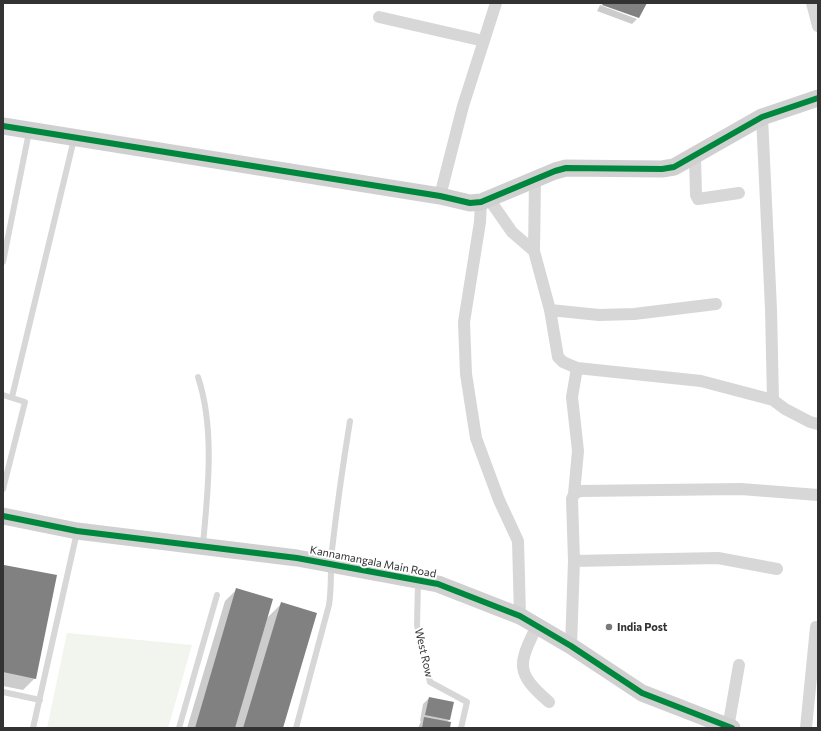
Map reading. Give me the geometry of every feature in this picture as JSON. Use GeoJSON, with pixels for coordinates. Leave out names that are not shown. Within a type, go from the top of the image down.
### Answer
{"type":"FeatureCollection","features":[{"type":"Feature","properties":{"kind":"street"},"geometry":{"type":"LineString","coordinates":[[440,196],[463,106],[496,3]]}},
{"type":"Feature","properties":{"kind":"street"},"geometry":{"type":"LineString","coordinates":[[812,3],[818,26]]}},
{"type":"Feature","properties":{"kind":"street"},"geometry":{"type":"LineString","coordinates":[[379,18],[484,41]]}},
{"type":"Feature","properties":{"kind":"street"},"geometry":{"type":"LineString","coordinates":[[3,126],[74,139],[440,196],[470,203],[485,200],[555,171],[566,168],[662,169],[674,167],[695,157],[762,117],[818,98]]}},
{"type":"Feature","properties":{"kind":"street"},"geometry":{"type":"LineString","coordinates":[[762,117],[771,309],[773,400]]}},
{"type":"Feature","properties":{"kind":"street"},"geometry":{"type":"LineString","coordinates":[[695,157],[696,195],[698,199],[739,193]]}},
{"type":"Feature","properties":{"kind":"street"},"geometry":{"type":"LineString","coordinates":[[535,180],[534,251],[550,310],[558,356],[562,362],[577,368],[700,381],[773,400],[785,409],[810,422],[818,424]]}},
{"type":"Feature","properties":{"kind":"street"},"geometry":{"type":"LineString","coordinates":[[485,200],[512,232],[534,251]]}},
{"type":"Feature","properties":{"kind":"street"},"geometry":{"type":"LineString","coordinates":[[485,200],[464,322],[466,374],[476,438],[499,500],[518,541],[520,616]]}},
{"type":"Feature","properties":{"kind":"street"},"geometry":{"type":"LineString","coordinates":[[550,310],[598,315],[634,314],[716,304]]}},
{"type":"Feature","properties":{"kind":"street"},"geometry":{"type":"LineString","coordinates":[[571,646],[574,561],[572,499],[574,494],[578,451],[572,397],[577,368]]}},
{"type":"Feature","properties":{"kind":"street"},"geometry":{"type":"LineString","coordinates":[[574,494],[580,491],[741,489],[818,496]]}},
{"type":"Feature","properties":{"kind":"street","name":"Kannamangala Main Road"},"geometry":{"type":"LineString","coordinates":[[3,516],[77,530],[331,564],[438,584],[520,616],[571,646],[642,693],[729,728]]}},
{"type":"Feature","properties":{"kind":"street"},"geometry":{"type":"LineString","coordinates":[[574,561],[718,558],[777,569]]}},
{"type":"Feature","properties":{"kind":"street"},"geometry":{"type":"LineString","coordinates":[[537,626],[525,651],[523,664],[526,678],[532,687],[549,702]]}},
{"type":"Feature","properties":{"kind":"street"},"geometry":{"type":"LineString","coordinates":[[806,728],[816,627]]}},
{"type":"Feature","properties":{"kind":"street"},"geometry":{"type":"LineString","coordinates":[[729,728],[739,665]]}},
{"type":"Feature","properties":{"kind":"lane"},"geometry":{"type":"LineString","coordinates":[[3,262],[29,130]]}},
{"type":"Feature","properties":{"kind":"lane"},"geometry":{"type":"LineString","coordinates":[[12,397],[74,139]]}},
{"type":"Feature","properties":{"kind":"lane"},"geometry":{"type":"LineString","coordinates":[[198,377],[205,398],[208,434],[208,493],[203,546]]}},
{"type":"Feature","properties":{"kind":"lane"},"geometry":{"type":"LineString","coordinates":[[3,395],[25,402],[3,489]]}},
{"type":"Feature","properties":{"kind":"lane"},"geometry":{"type":"LineString","coordinates":[[296,728],[329,605],[332,586],[331,564],[350,421]]}},
{"type":"Feature","properties":{"kind":"lane"},"geometry":{"type":"LineString","coordinates":[[33,728],[77,530]]}},
{"type":"Feature","properties":{"kind":"lane","name":"West Row"},"geometry":{"type":"LineString","coordinates":[[418,581],[417,625],[430,682],[467,702],[461,728]]}},
{"type":"Feature","properties":{"kind":"lane"},"geometry":{"type":"LineString","coordinates":[[179,728],[217,595]]}},
{"type":"Feature","properties":{"kind":"lane"},"geometry":{"type":"LineString","coordinates":[[3,692],[40,700]]}},
{"type":"Feature","properties":{"kind":"shaded area"},"geometry":{"type":"Polygon","coordinates":[[[67,633],[192,645],[168,728],[47,728],[67,633]]]}},
{"type":"Feature","properties":{"kind":"building"},"geometry":{"type":"Polygon","coordinates":[[[603,3],[647,3],[639,18],[602,5],[603,3]]]}},
{"type":"Feature","properties":{"kind":"building"},"geometry":{"type":"Polygon","coordinates":[[[4,565],[57,575],[36,679],[3,672],[4,565]]]}},
{"type":"Feature","properties":{"kind":"building"},"geometry":{"type":"Polygon","coordinates":[[[236,588],[273,599],[235,728],[195,728],[236,588]]]}},
{"type":"Feature","properties":{"kind":"building"},"geometry":{"type":"Polygon","coordinates":[[[281,602],[317,613],[283,728],[243,728],[281,602]]]}},
{"type":"Feature","properties":{"kind":"building"},"geometry":{"type":"Polygon","coordinates":[[[429,697],[454,702],[450,720],[425,715],[429,697]]]}},
{"type":"Feature","properties":{"kind":"building"},"geometry":{"type":"Polygon","coordinates":[[[424,717],[451,722],[450,728],[422,728],[424,717]]]}},
{"type":"Feature","properties":{"kind":"cycle path"},"geometry":{"type":"LineString","coordinates":[[3,126],[440,196],[470,203],[481,202],[555,171],[566,168],[662,169],[674,167],[762,117],[818,98]]}},
{"type":"Feature","properties":{"kind":"cycle path"},"geometry":{"type":"LineString","coordinates":[[3,516],[77,531],[297,558],[438,584],[520,616],[571,646],[642,693],[732,728]]}},
{"type":"Feature","properties":{"kind":"place","name":"India Post"},"geometry":{"type":"Point","coordinates":[609,627]}}]}
